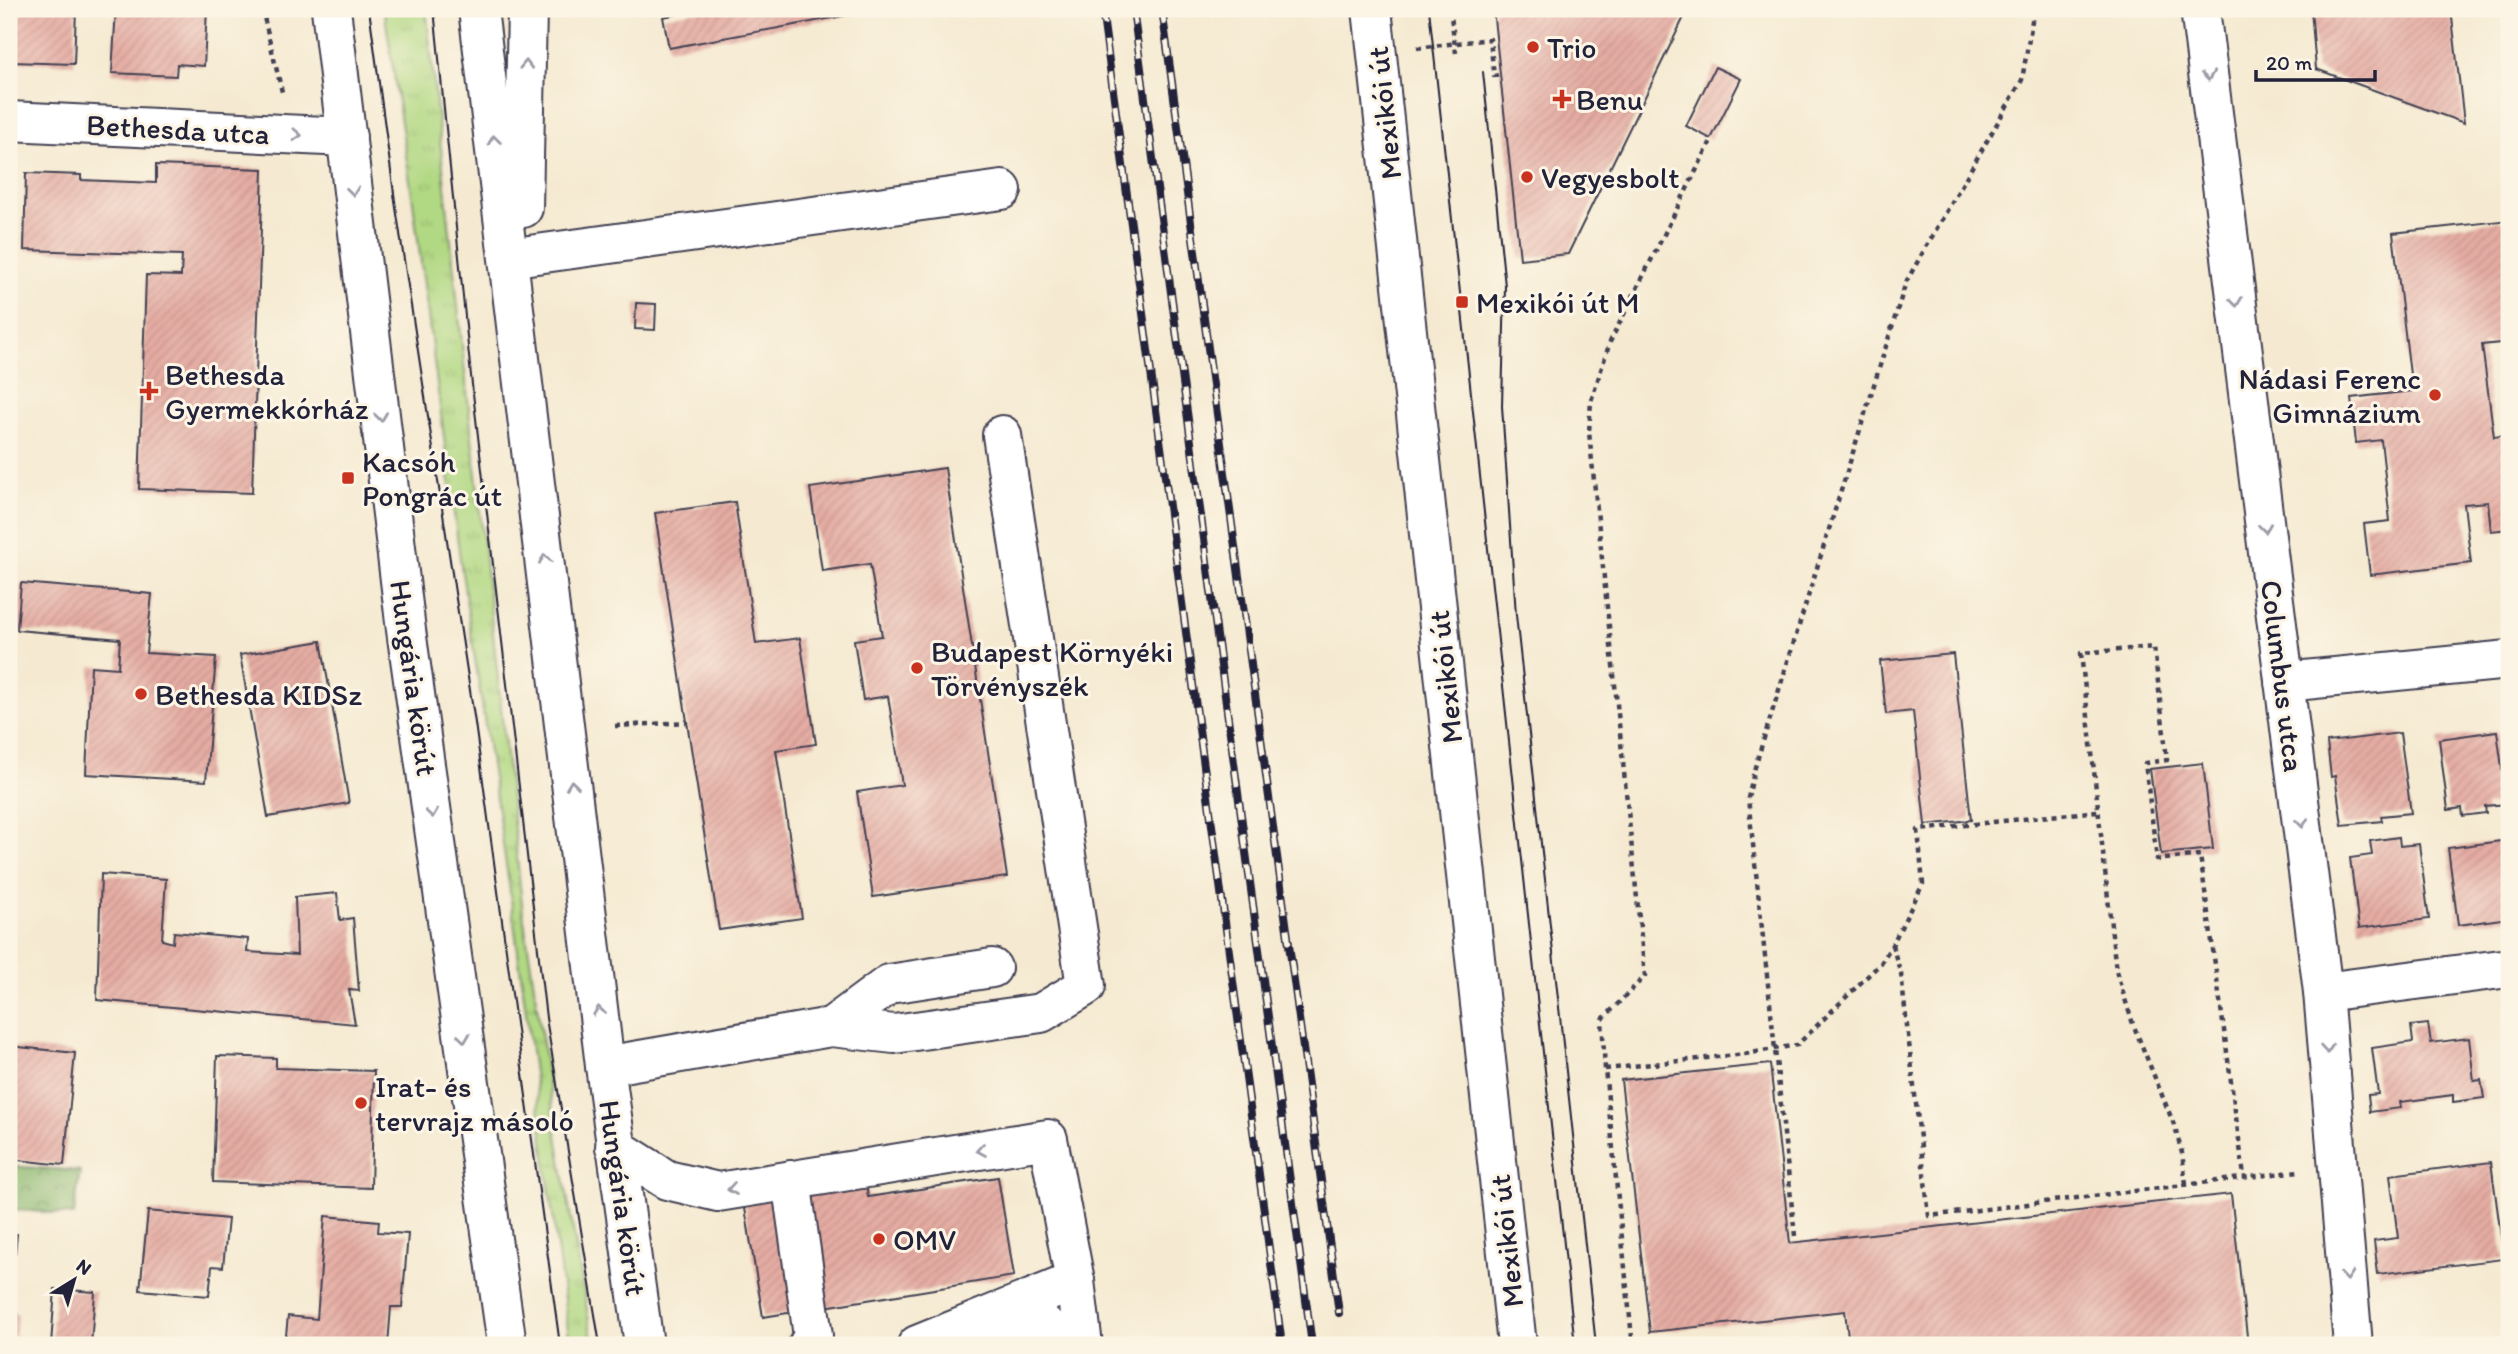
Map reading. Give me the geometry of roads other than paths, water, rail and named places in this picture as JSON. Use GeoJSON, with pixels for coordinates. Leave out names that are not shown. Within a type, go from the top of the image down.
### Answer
{"type":"FeatureCollection","features":[{"type":"Feature","properties":{"kind":"street"},"geometry":{"type":"LineString","coordinates":[[310,9],[344,99]]}},
{"type":"Feature","properties":{"kind":"street","name":"Hungária körút"},"geometry":{"type":"LineString","coordinates":[[331,9],[344,99],[406,630],[507,1345]]}},
{"type":"Feature","properties":{"kind":"street","name":"Hungária körút"},"geometry":{"type":"LineString","coordinates":[[478,9],[615,1147],[644,1345]]}},
{"type":"Feature","properties":{"kind":"street"},"geometry":{"type":"LineString","coordinates":[[521,353],[527,9]]}},
{"type":"Feature","properties":{"kind":"street","name":"Mexikói út"},"geometry":{"type":"LineString","coordinates":[[1372,9],[1517,1345]]}},
{"type":"Feature","properties":{"kind":"street","name":"Columbus utca"},"geometry":{"type":"LineString","coordinates":[[2200,9],[2323,992],[2353,1345]]}},
{"type":"Feature","properties":{"kind":"street","name":"Bethesda utca"},"geometry":{"type":"LineString","coordinates":[[9,121],[347,137]]}},
{"type":"Feature","properties":{"kind":"street"},"geometry":{"type":"LineString","coordinates":[[522,256],[1002,190]]}},
{"type":"Feature","properties":{"kind":"street"},"geometry":{"type":"LineString","coordinates":[[605,1066],[831,1027],[894,1034],[1041,1013],[1086,986],[1002,436]]}},
{"type":"Feature","properties":{"kind":"street"},"geometry":{"type":"LineString","coordinates":[[2284,682],[2509,660]]}},
{"type":"Feature","properties":{"kind":"street"},"geometry":{"type":"LineString","coordinates":[[831,1027],[889,984],[992,968]]}},
{"type":"Feature","properties":{"kind":"street"},"geometry":{"type":"LineString","coordinates":[[2323,992],[2509,968]]}},
{"type":"Feature","properties":{"kind":"street"},"geometry":{"type":"LineString","coordinates":[[615,1147],[667,1180],[718,1192],[1048,1139],[1075,1281],[1083,1345]]}},
{"type":"Feature","properties":{"kind":"street"},"geometry":{"type":"LineString","coordinates":[[791,1180],[813,1336],[808,1345]]}},
{"type":"Feature","properties":{"kind":"street"},"geometry":{"type":"LineString","coordinates":[[917,1345],[1075,1281]]}},
{"type":"Feature","properties":{"kind":"street"},"geometry":{"type":"LineString","coordinates":[[984,1345],[1022,1321],[1044,1324],[1061,1345]]}},
{"type":"Feature","properties":{"kind":"tram line"},"geometry":{"type":"LineString","coordinates":[[369,9],[395,201],[475,723],[560,1345]]}},
{"type":"Feature","properties":{"kind":"tram line"},"geometry":{"type":"LineString","coordinates":[[434,9],[471,376],[546,1018],[600,1345]]}},
{"type":"Feature","properties":{"kind":"tram line"},"geometry":{"type":"LineString","coordinates":[[1429,9],[1575,1345]]}},
{"type":"Feature","properties":{"kind":"tram line"},"geometry":{"type":"LineString","coordinates":[[1483,72],[1505,286],[1502,406],[1516,615],[1596,1345]]}},
{"type":"Feature","properties":{"kind":"railway"},"geometry":{"type":"LineString","coordinates":[[1102,9],[1282,1345]]}},
{"type":"Feature","properties":{"kind":"railway"},"geometry":{"type":"LineString","coordinates":[[1133,9],[1312,1345]]}},
{"type":"Feature","properties":{"kind":"railway"},"geometry":{"type":"LineString","coordinates":[[1162,9],[1339,1313]]}},
{"type":"Feature","properties":{"kind":"place","name":"Trio"},"geometry":{"type":"Point","coordinates":[1533,47]}},
{"type":"Feature","properties":{"kind":"place","name":"Benu"},"geometry":{"type":"Point","coordinates":[1562,99]}},
{"type":"Feature","properties":{"kind":"place","name":"Vegyesbolt"},"geometry":{"type":"Point","coordinates":[1527,177]}},
{"type":"Feature","properties":{"kind":"place","name":"Mexikói út M"},"geometry":{"type":"Point","coordinates":[1462,302]}},
{"type":"Feature","properties":{"kind":"place","name":"Bethesda Gyermekkórház"},"geometry":{"type":"Point","coordinates":[149,391]}},
{"type":"Feature","properties":{"kind":"place","name":"Nádasi Ferenc Gimnázium"},"geometry":{"type":"Point","coordinates":[2435,395]}},
{"type":"Feature","properties":{"kind":"place","name":"Kacsóh Pongrác út"},"geometry":{"type":"Point","coordinates":[348,478]}},
{"type":"Feature","properties":{"kind":"place","name":"Budapest Környéki Törvényszék"},"geometry":{"type":"Point","coordinates":[917,668]}},
{"type":"Feature","properties":{"kind":"place","name":"Bethesda KIDSz"},"geometry":{"type":"Point","coordinates":[141,694]}},
{"type":"Feature","properties":{"kind":"place","name":"Irat- és tervrajz másoló"},"geometry":{"type":"Point","coordinates":[361,1103]}},
{"type":"Feature","properties":{"kind":"place","name":"OMV"},"geometry":{"type":"Point","coordinates":[879,1239]}}]}
